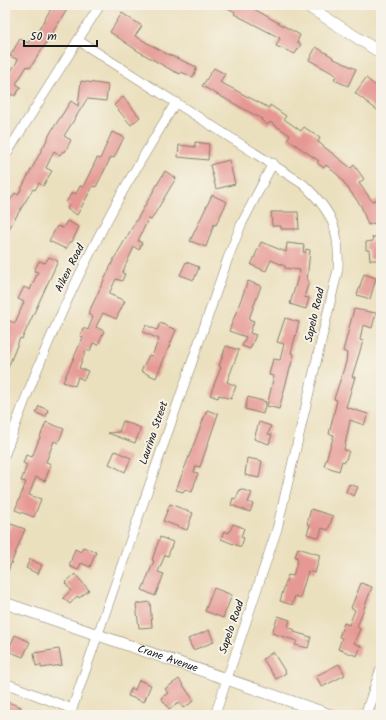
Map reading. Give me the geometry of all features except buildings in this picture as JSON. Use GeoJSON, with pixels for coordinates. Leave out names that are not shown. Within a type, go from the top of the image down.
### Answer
{"type":"FeatureCollection","features":[{"type":"Feature","properties":{"kind":"street"},"geometry":{"type":"LineString","coordinates":[[5,156],[79,41],[100,5]]}},
{"type":"Feature","properties":{"kind":"street"},"geometry":{"type":"LineString","coordinates":[[306,5],[381,53]]}},
{"type":"Feature","properties":{"kind":"street","name":"Sapelo Road"},"geometry":{"type":"LineString","coordinates":[[79,41],[304,184],[321,200],[330,215],[339,250],[338,269],[276,529],[215,715]]}},
{"type":"Feature","properties":{"kind":"street","name":"Aiken Road"},"geometry":{"type":"LineString","coordinates":[[5,454],[20,413],[68,297],[119,198],[176,102]]}},
{"type":"Feature","properties":{"kind":"street","name":"Laurina Street"},"geometry":{"type":"LineString","coordinates":[[71,712],[228,258],[241,225],[273,163]]}},
{"type":"Feature","properties":{"kind":"street","name":"Crane Avenue"},"geometry":{"type":"LineString","coordinates":[[5,603],[227,678],[331,715]]}},
{"type":"Feature","properties":{"kind":"street"},"geometry":{"type":"LineString","coordinates":[[366,715],[381,671]]}},
{"type":"Feature","properties":{"kind":"street"},"geometry":{"type":"LineString","coordinates":[[5,683],[71,712]]}}]}
